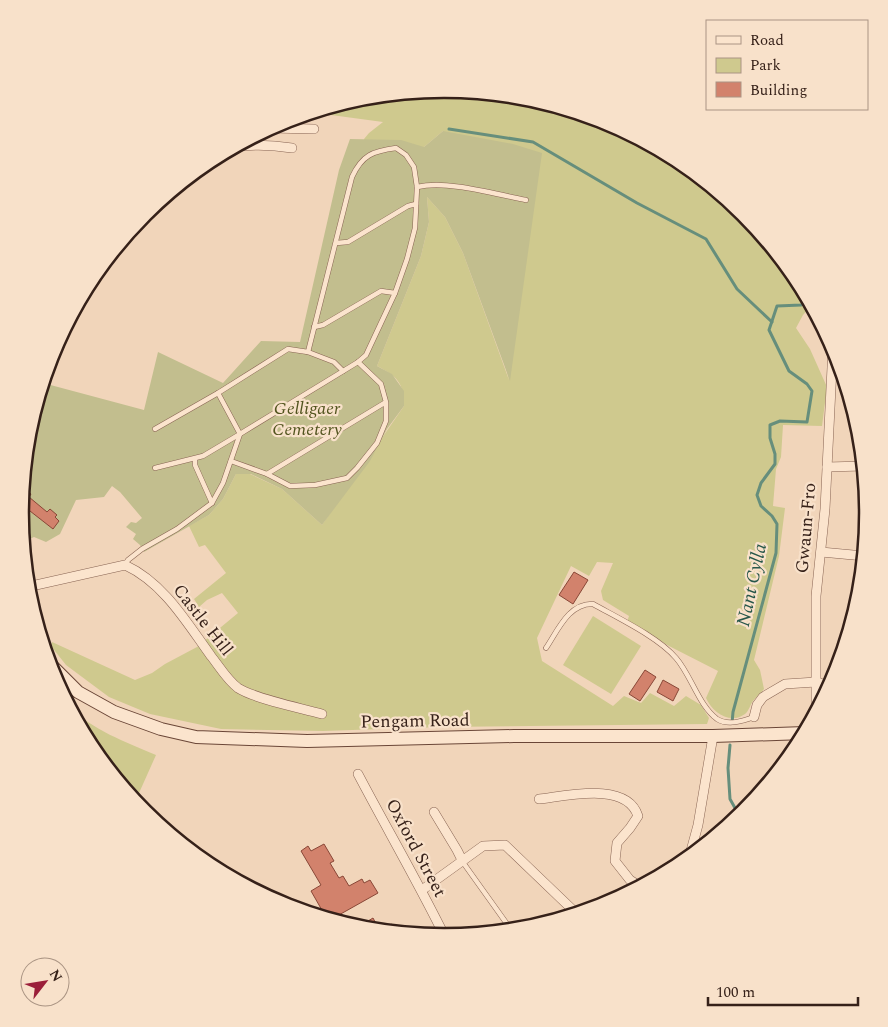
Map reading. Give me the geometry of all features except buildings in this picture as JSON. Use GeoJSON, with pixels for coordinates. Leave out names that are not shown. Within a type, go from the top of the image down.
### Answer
{"type":"FeatureCollection","features":[{"type":"Feature","properties":{"kind":"main road","name":"Pengam Road"},"geometry":{"type":"LineString","coordinates":[[62,676],[78,692],[114,712],[161,729],[196,738],[307,741],[504,736],[713,736],[796,733]]}},
{"type":"Feature","properties":{"kind":"street"},"geometry":{"type":"LineString","coordinates":[[289,128],[314,129]]}},
{"type":"Feature","properties":{"kind":"street"},"geometry":{"type":"LineString","coordinates":[[253,145],[292,148]]}},
{"type":"Feature","properties":{"kind":"street","name":"Gwaun-Fro"},"geometry":{"type":"LineString","coordinates":[[816,697],[816,596],[821,552],[833,368]]}},
{"type":"Feature","properties":{"kind":"street"},"geometry":{"type":"LineString","coordinates":[[827,467],[857,466]]}},
{"type":"Feature","properties":{"kind":"street"},"geometry":{"type":"LineString","coordinates":[[821,552],[857,555]]}},
{"type":"Feature","properties":{"kind":"street"},"geometry":{"type":"LineString","coordinates":[[35,585],[125,565]]}},
{"type":"Feature","properties":{"kind":"street","name":"Castle Hill"},"geometry":{"type":"LineString","coordinates":[[125,565],[135,570],[161,591],[179,611],[225,674],[238,688],[260,697],[322,714]]}},
{"type":"Feature","properties":{"kind":"street"},"geometry":{"type":"LineString","coordinates":[[754,717],[757,706],[763,697],[785,684],[816,682],[822,684]]}},
{"type":"Feature","properties":{"kind":"street"},"geometry":{"type":"LineString","coordinates":[[692,847],[698,824],[713,736]]}},
{"type":"Feature","properties":{"kind":"street","name":"Oxford Street"},"geometry":{"type":"LineString","coordinates":[[358,774],[394,843],[422,890],[441,929]]}},
{"type":"Feature","properties":{"kind":"street"},"geometry":{"type":"LineString","coordinates":[[539,799],[601,793],[622,797],[635,807],[638,816],[617,843],[615,861],[634,883]]}},
{"type":"Feature","properties":{"kind":"street"},"geometry":{"type":"LineString","coordinates":[[434,812],[462,860]]}},
{"type":"Feature","properties":{"kind":"street"},"geometry":{"type":"LineString","coordinates":[[422,890],[483,846],[505,845],[571,909]]}},
{"type":"Feature","properties":{"kind":"lane"},"geometry":{"type":"LineString","coordinates":[[155,468],[203,456],[358,362],[366,355],[395,293],[415,228],[417,188],[414,167],[406,155],[396,148],[374,153],[362,160],[352,177],[308,352]]}},
{"type":"Feature","properties":{"kind":"lane"},"geometry":{"type":"LineString","coordinates":[[417,188],[429,185],[448,185],[526,200]]}},
{"type":"Feature","properties":{"kind":"lane"},"geometry":{"type":"LineString","coordinates":[[336,243],[348,242],[408,206],[416,204]]}},
{"type":"Feature","properties":{"kind":"lane"},"geometry":{"type":"LineString","coordinates":[[314,327],[323,326],[381,291],[395,293]]}},
{"type":"Feature","properties":{"kind":"lane"},"geometry":{"type":"LineString","coordinates":[[155,429],[218,393],[288,349],[308,352],[334,362],[343,371]]}},
{"type":"Feature","properties":{"kind":"lane"},"geometry":{"type":"LineString","coordinates":[[231,461],[267,474],[290,486],[316,485],[347,478],[377,443],[386,421],[386,402],[381,384],[358,362]]}},
{"type":"Feature","properties":{"kind":"lane"},"geometry":{"type":"LineString","coordinates":[[125,565],[128,560],[142,549],[177,529],[212,503],[223,483],[240,434],[218,393]]}},
{"type":"Feature","properties":{"kind":"lane"},"geometry":{"type":"LineString","coordinates":[[267,474],[386,402]]}},
{"type":"Feature","properties":{"kind":"lane"},"geometry":{"type":"LineString","coordinates":[[195,459],[195,465],[212,503]]}},
{"type":"Feature","properties":{"kind":"lane"},"geometry":{"type":"LineString","coordinates":[[546,648],[570,613],[583,603],[593,604],[656,641],[676,658],[707,708],[718,720],[740,722],[754,717]]}},
{"type":"Feature","properties":{"kind":"lane"},"geometry":{"type":"LineString","coordinates":[[462,860],[507,924]]}},
{"type":"Feature","properties":{"kind":"green space"},"geometry":{"type":"Polygon","coordinates":[[[444,98],[471,99],[525,106],[577,120],[628,141],[675,168],[697,184],[738,220],[789,283],[807,311],[796,328],[810,349],[827,387],[822,426],[783,425],[781,457],[776,469],[773,506],[785,508],[779,556],[754,660],[760,670],[764,689],[753,701],[746,713],[733,718],[717,712],[706,698],[718,671],[627,622],[629,616],[603,600],[601,591],[613,563],[597,562],[589,576],[571,566],[537,638],[542,661],[613,706],[624,696],[641,703],[650,693],[674,706],[686,696],[701,705],[709,718],[707,724],[441,727],[323,731],[221,729],[150,714],[109,697],[66,665],[51,646],[52,642],[135,680],[152,673],[197,647],[238,613],[222,593],[207,600],[199,607],[194,599],[226,573],[205,545],[199,547],[189,526],[209,515],[223,499],[236,474],[250,474],[282,489],[322,525],[404,406],[403,391],[398,381],[390,373],[377,366],[421,256],[429,222],[427,197],[445,217],[463,253],[509,380],[443,131],[424,147],[366,146],[364,139],[383,122],[331,115],[363,106],[417,99],[444,98]]]}},
{"type":"Feature","properties":{"kind":"green space","name":"Gelligaer Cemetery"},"geometry":{"type":"Polygon","coordinates":[[[443,131],[513,144],[542,153],[510,381],[463,253],[445,217],[427,197],[429,222],[421,256],[377,366],[392,374],[404,391],[404,406],[387,429],[370,461],[322,525],[282,489],[251,474],[236,474],[223,499],[209,515],[144,552],[133,539],[136,534],[126,527],[131,522],[136,523],[142,518],[120,492],[112,486],[104,497],[76,500],[60,534],[46,542],[34,537],[30,539],[29,514],[32,459],[50,385],[144,410],[158,352],[223,383],[261,341],[300,342],[339,170],[350,139],[401,140],[424,147],[443,131]]]}},
{"type":"Feature","properties":{"kind":"green space"},"geometry":{"type":"Polygon","coordinates":[[[593,616],[641,646],[611,694],[563,665],[593,616]]]}},
{"type":"Feature","properties":{"kind":"green space"},"geometry":{"type":"Polygon","coordinates":[[[83,718],[99,729],[156,755],[138,794],[115,766],[83,718]]]}},
{"type":"Feature","properties":{"kind":"waterway"},"geometry":{"type":"LineString","coordinates":[[449,129],[533,142],[637,203],[706,239],[737,289],[772,322]]}},
{"type":"Feature","properties":{"kind":"waterway","name":"Nant Cylla"},"geometry":{"type":"LineString","coordinates":[[732,723],[733,712],[776,553],[777,524],[772,516],[761,506],[757,495],[761,483],[775,464],[775,454],[770,438],[770,425],[780,421],[807,422],[812,391],[807,384],[789,371],[769,330],[777,306],[803,304]]}},
{"type":"Feature","properties":{"kind":"waterway","name":"Nant Cylla"},"geometry":{"type":"LineString","coordinates":[[730,745],[728,768],[730,799],[736,809]]}}]}
